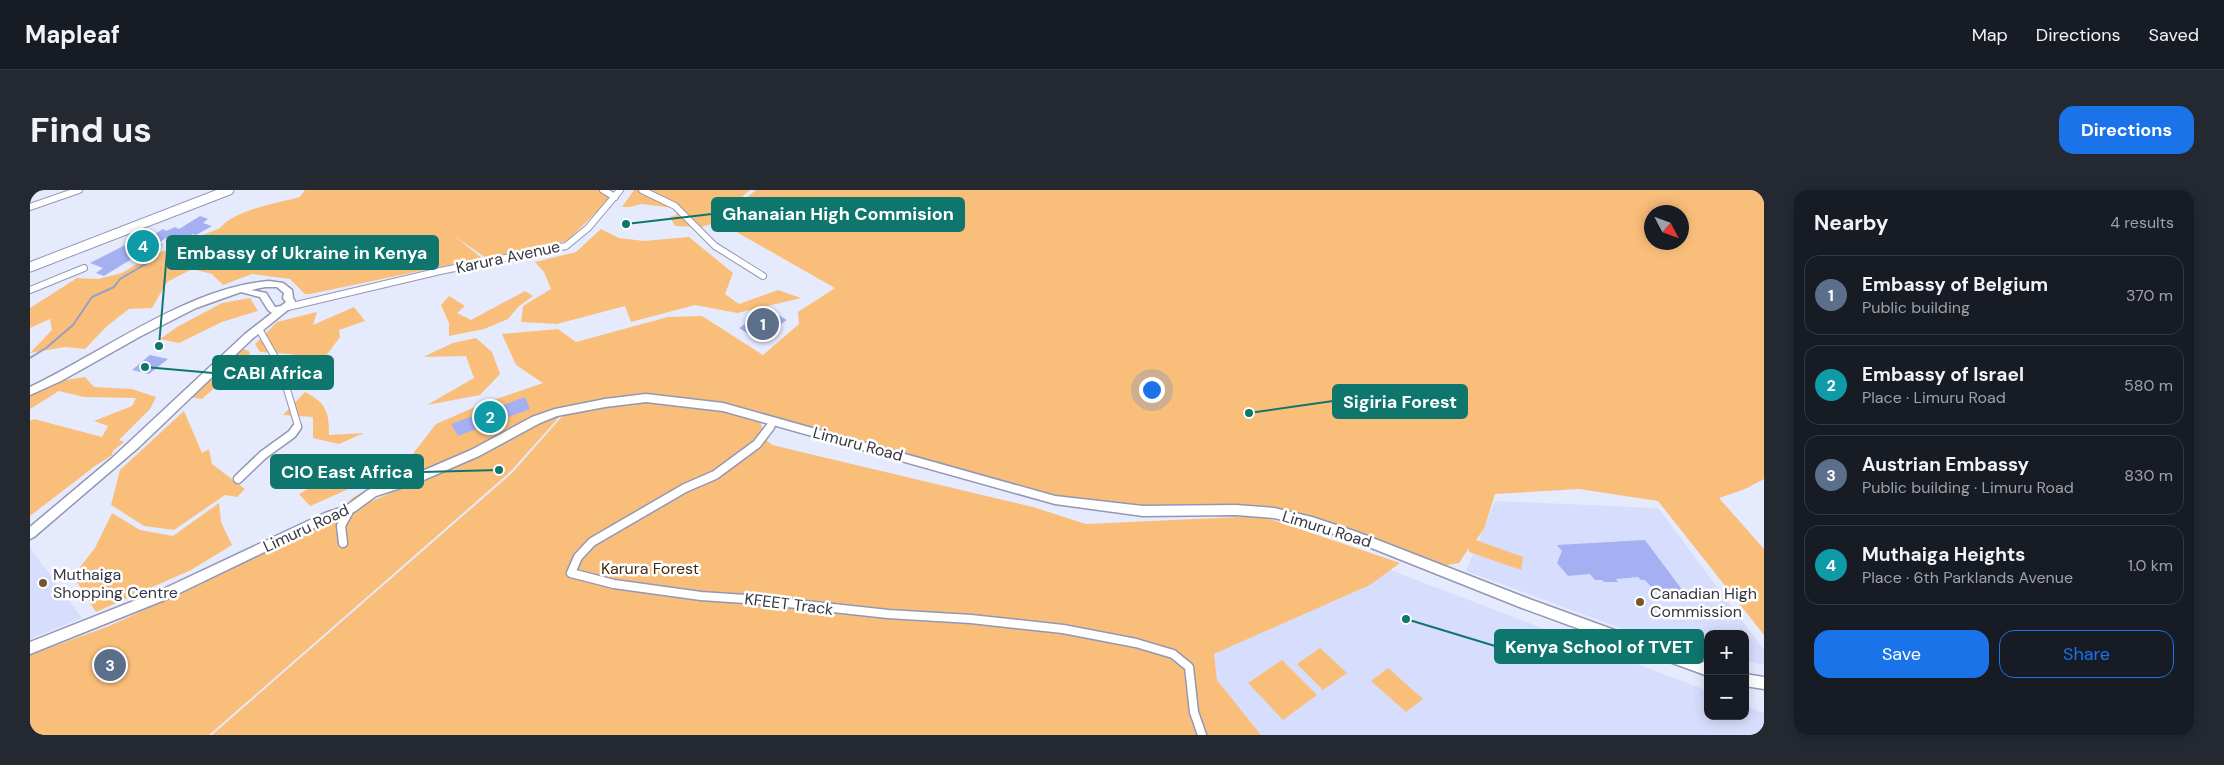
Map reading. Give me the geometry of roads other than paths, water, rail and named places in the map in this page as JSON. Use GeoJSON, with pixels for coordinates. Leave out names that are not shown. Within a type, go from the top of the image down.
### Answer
{"type":"FeatureCollection","features":[{"type":"Feature","properties":{"kind":"main road"},"geometry":{"type":"LineString","coordinates":[[30,391],[138,334],[215,297],[247,288],[276,284],[286,288],[290,294],[259,329],[145,436],[77,496],[30,534]]}},
{"type":"Feature","properties":{"kind":"main road"},"geometry":{"type":"LineString","coordinates":[[30,397],[230,295],[248,292],[257,293],[282,305]]}},
{"type":"Feature","properties":{"kind":"main road"},"geometry":{"type":"LineString","coordinates":[[30,526],[103,469],[144,433],[260,323],[282,305]]}},
{"type":"Feature","properties":{"kind":"main road","name":"Limuru Road"},"geometry":{"type":"LineString","coordinates":[[30,648],[163,595],[330,516],[350,509],[372,493],[415,479],[475,453],[536,420],[584,406],[646,398],[723,408],[846,440],[1055,500],[1143,511],[1236,510],[1274,513],[1320,525],[1392,551],[1620,644],[1664,655],[1704,669]]}},
{"type":"Feature","properties":{"kind":"main road"},"geometry":{"type":"LineString","coordinates":[[1749,681],[1764,683]]}},
{"type":"Feature","properties":{"kind":"street"},"geometry":{"type":"LineString","coordinates":[[30,207],[79,190]]}},
{"type":"Feature","properties":{"kind":"street"},"geometry":{"type":"LineString","coordinates":[[30,261],[216,190]]}},
{"type":"Feature","properties":{"kind":"street"},"geometry":{"type":"LineString","coordinates":[[30,267],[228,190]]}},
{"type":"Feature","properties":{"kind":"street"},"geometry":{"type":"LineString","coordinates":[[603,190],[615,197]]}},
{"type":"Feature","properties":{"kind":"street","name":"Karura Avenue"},"geometry":{"type":"LineString","coordinates":[[282,305],[566,246],[575,240],[620,190]]}},
{"type":"Feature","properties":{"kind":"street"},"geometry":{"type":"LineString","coordinates":[[642,190],[675,206],[715,246],[763,276]]}},
{"type":"Feature","properties":{"kind":"street"},"geometry":{"type":"LineString","coordinates":[[30,290],[84,268]]}},
{"type":"Feature","properties":{"kind":"street"},"geometry":{"type":"LineString","coordinates":[[238,479],[263,455],[292,434],[298,426],[280,366],[259,329]]}},
{"type":"Feature","properties":{"kind":"street","name":"KFEET Track"},"geometry":{"type":"LineString","coordinates":[[774,422],[757,444],[715,475],[685,488],[592,542],[578,557],[571,573],[614,584],[701,596],[752,599],[888,614],[971,619],[1062,629],[1136,643],[1174,654],[1184,661],[1188,667],[1194,712],[1202,735]]}},
{"type":"Feature","properties":{"kind":"street"},"geometry":{"type":"LineString","coordinates":[[343,543],[341,526],[350,509]]}},
{"type":"Feature","properties":{"kind":"waterway"},"geometry":{"type":"LineString","coordinates":[[30,358],[46,348],[73,325],[92,297],[114,287],[120,279],[156,258]]}},
{"type":"Feature","properties":{"kind":"place","name":"Ghanaian High Commision"},"geometry":{"type":"Point","coordinates":[626,224]}},
{"type":"Feature","properties":{"kind":"place","name":"Muthaiga Heights"},"geometry":{"type":"Point","coordinates":[143,246]}},
{"type":"Feature","properties":{"kind":"place","name":"Embassy of Belgium"},"geometry":{"type":"Point","coordinates":[763,324]}},
{"type":"Feature","properties":{"kind":"place","name":"Embassy of Ukraine in Kenya"},"geometry":{"type":"Point","coordinates":[159,346]}},
{"type":"Feature","properties":{"kind":"place","name":"CABI Africa"},"geometry":{"type":"Point","coordinates":[145,367]}},
{"type":"Feature","properties":{"kind":"place","name":"Sigiria Forest"},"geometry":{"type":"Point","coordinates":[1249,413]}},
{"type":"Feature","properties":{"kind":"place","name":"Embassy of Israel"},"geometry":{"type":"Point","coordinates":[490,417]}},
{"type":"Feature","properties":{"kind":"place","name":"CIO East Africa"},"geometry":{"type":"Point","coordinates":[499,470]}},
{"type":"Feature","properties":{"kind":"place","name":"Muthaiga Shopping Centre"},"geometry":{"type":"Point","coordinates":[43,583]}},
{"type":"Feature","properties":{"kind":"place","name":"Canadian High Commission"},"geometry":{"type":"Point","coordinates":[1640,602]}},
{"type":"Feature","properties":{"kind":"place","name":"Kenya School of TVET"},"geometry":{"type":"Point","coordinates":[1406,619]}},
{"type":"Feature","properties":{"kind":"place","name":"Austrian Embassy"},"geometry":{"type":"Point","coordinates":[110,665]}},
{"type":"Feature","properties":{"kind":"park label","name":"Karura Forest"},"geometry":{"type":"Point","coordinates":[650,568]}}]}
